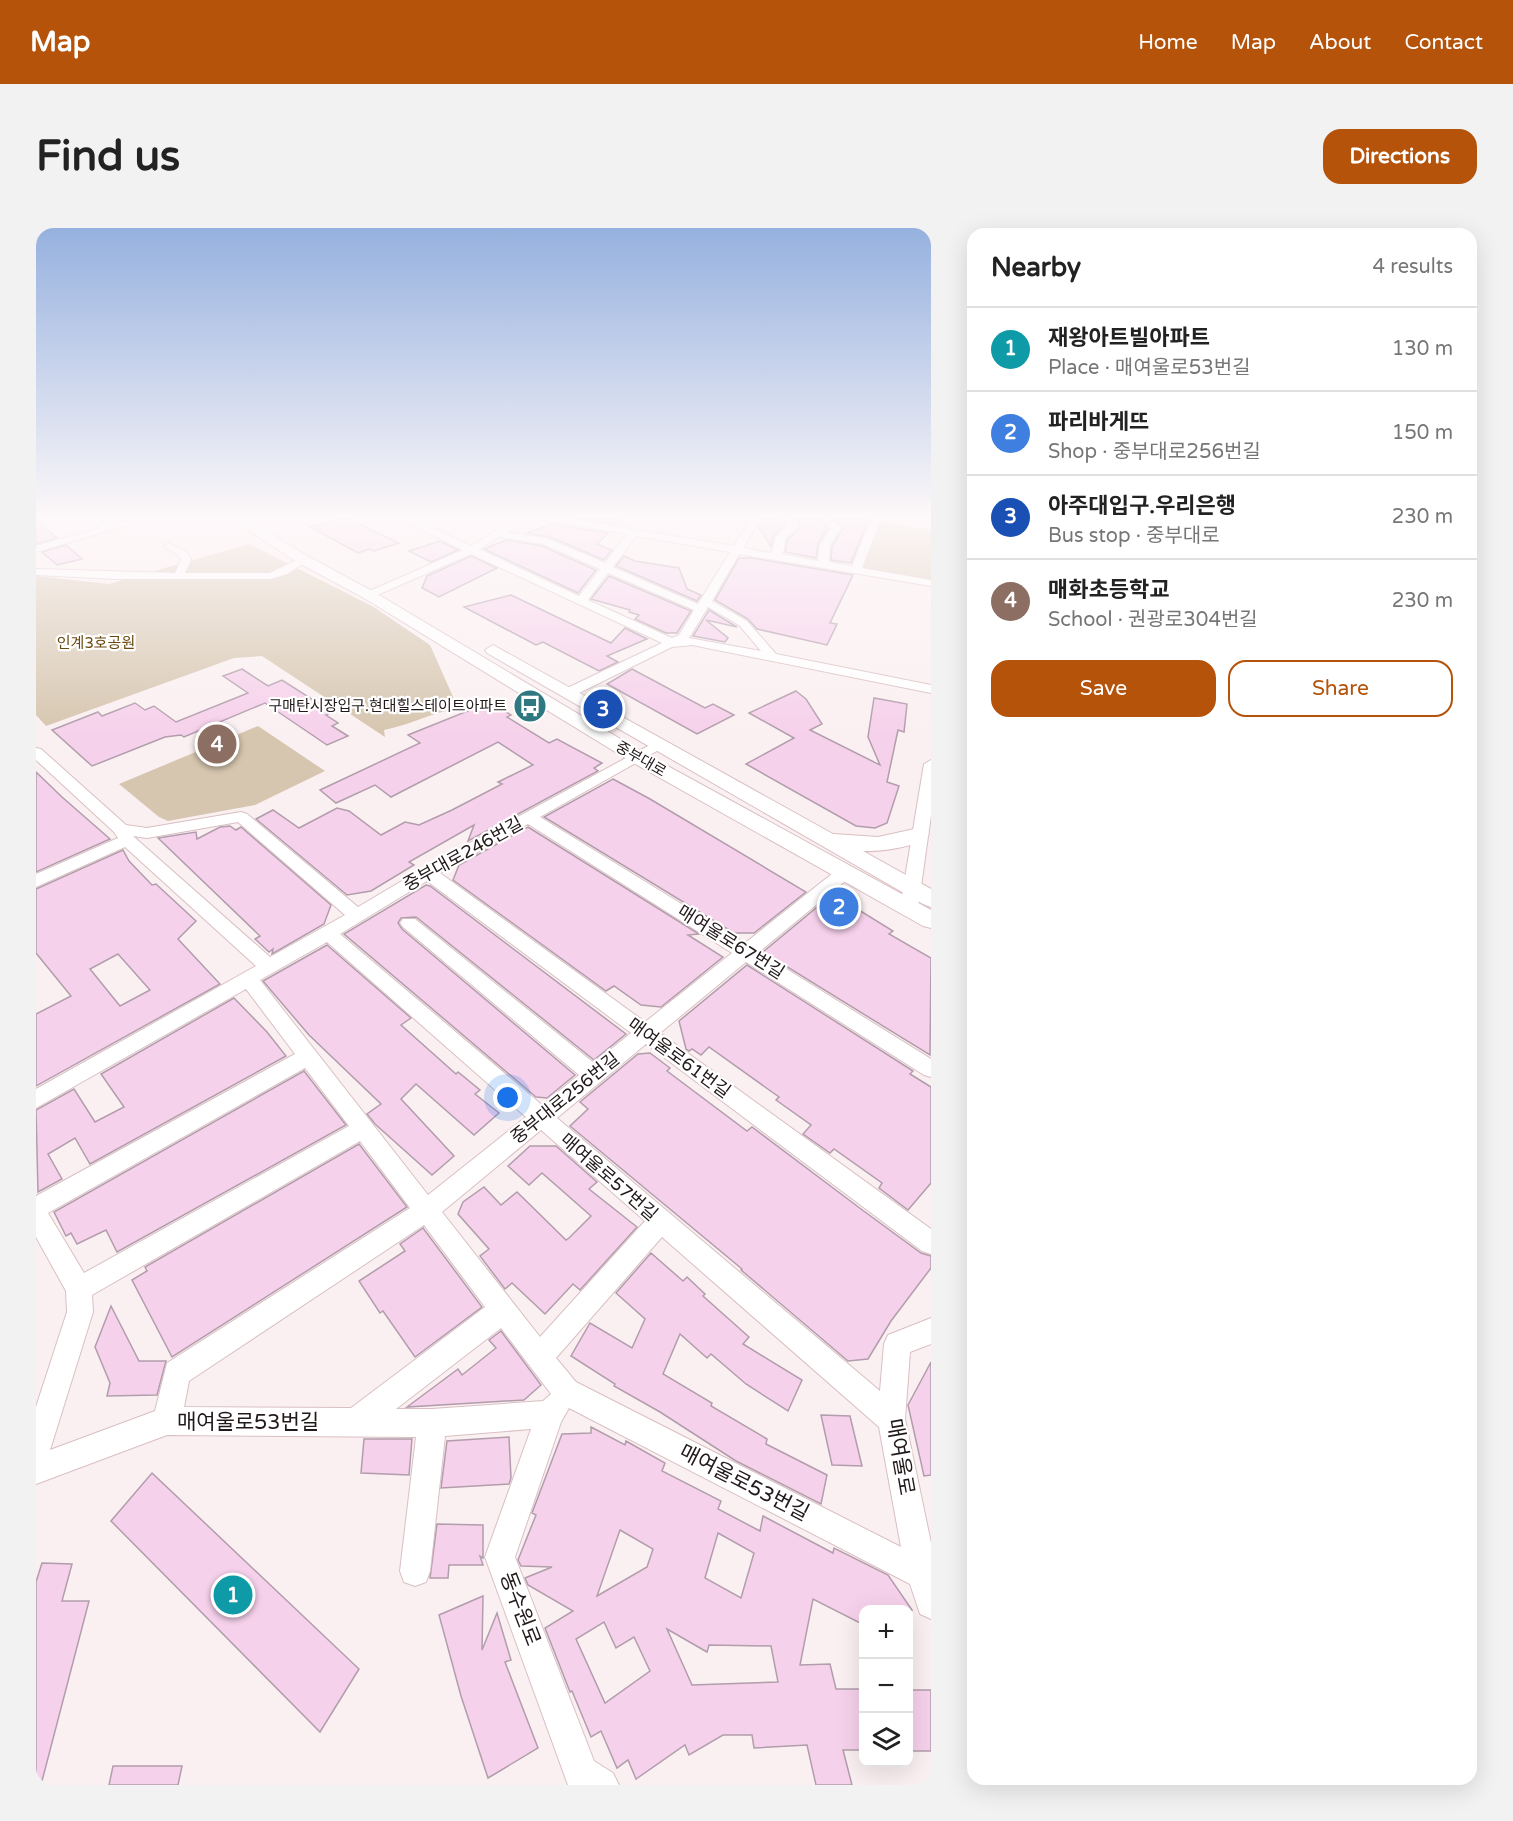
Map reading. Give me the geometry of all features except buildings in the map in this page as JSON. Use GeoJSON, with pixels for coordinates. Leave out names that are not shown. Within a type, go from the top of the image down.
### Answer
{"type":"FeatureCollection","features":[{"type":"Feature","properties":{"kind":"main road","name":"중부대로"},"geometry":{"type":"LineString","coordinates":[[371,589],[568,693],[805,829],[917,898],[931,920]]}},
{"type":"Feature","properties":{"kind":"main road","name":"중부대로"},"geometry":{"type":"LineString","coordinates":[[373,589],[637,757],[844,873],[917,898]]}},
{"type":"Feature","properties":{"kind":"main road"},"geometry":{"type":"LineString","coordinates":[[805,829],[844,843],[873,844],[903,841],[925,834]]}},
{"type":"Feature","properties":{"kind":"street"},"geometry":{"type":"LineString","coordinates":[[377,591],[382,589]]}},
{"type":"Feature","properties":{"kind":"street"},"geometry":{"type":"LineString","coordinates":[[558,589],[675,644],[692,641],[931,688]]}},
{"type":"Feature","properties":{"kind":"street"},"geometry":{"type":"LineString","coordinates":[[582,600],[591,589]]}},
{"type":"Feature","properties":{"kind":"street"},"geometry":{"type":"LineString","coordinates":[[659,589],[703,605],[731,612],[742,620],[771,656]]}},
{"type":"Feature","properties":{"kind":"street"},"geometry":{"type":"LineString","coordinates":[[568,693],[675,644],[684,637],[713,589]]}},
{"type":"Feature","properties":{"kind":"street","name":"중부대로246번길"},"geometry":{"type":"LineString","coordinates":[[36,1099],[328,933],[428,873],[659,744]]}},
{"type":"Feature","properties":{"kind":"street"},"geometry":{"type":"LineString","coordinates":[[36,753],[268,966]]}},
{"type":"Feature","properties":{"kind":"street"},"geometry":{"type":"LineString","coordinates":[[917,898],[931,770]]}},
{"type":"Feature","properties":{"kind":"street"},"geometry":{"type":"LineString","coordinates":[[36,881],[125,834],[147,833],[241,817],[356,915]]}},
{"type":"Feature","properties":{"kind":"street","name":"매여울로67번길"},"geometry":{"type":"LineString","coordinates":[[529,817],[931,1069]]}},
{"type":"Feature","properties":{"kind":"street","name":"매여울로61번길"},"geometry":{"type":"LineString","coordinates":[[428,873],[931,1243]]}},
{"type":"Feature","properties":{"kind":"street","name":"중부대로256번길"},"geometry":{"type":"LineString","coordinates":[[166,1422],[177,1373],[427,1210],[844,873]]}},
{"type":"Feature","properties":{"kind":"street"},"geometry":{"type":"LineString","coordinates":[[410,923],[593,1075]]}},
{"type":"Feature","properties":{"kind":"street","name":"매여울로57번길"},"geometry":{"type":"LineString","coordinates":[[328,933],[891,1419]]}},
{"type":"Feature","properties":{"kind":"street"},"geometry":{"type":"LineString","coordinates":[[248,978],[539,1357],[558,1403]]}},
{"type":"Feature","properties":{"kind":"street"},"geometry":{"type":"LineString","coordinates":[[36,1208],[309,1056]]}},
{"type":"Feature","properties":{"kind":"street"},"geometry":{"type":"LineString","coordinates":[[79,1289],[364,1128]]}},
{"type":"Feature","properties":{"kind":"street"},"geometry":{"type":"LineString","coordinates":[[36,1215],[79,1289],[80,1312],[36,1451]]}},
{"type":"Feature","properties":{"kind":"street"},"geometry":{"type":"LineString","coordinates":[[539,1357],[661,1221]]}},
{"type":"Feature","properties":{"kind":"street"},"geometry":{"type":"LineString","coordinates":[[356,1422],[503,1310]]}},
{"type":"Feature","properties":{"kind":"street","name":"매여울로"},"geometry":{"type":"LineString","coordinates":[[931,1331],[897,1344],[891,1419],[922,1574],[931,1603]]}},
{"type":"Feature","properties":{"kind":"street","name":"매여울로53번길"},"geometry":{"type":"LineString","coordinates":[[36,1470],[166,1422],[432,1423],[558,1403],[922,1574]]}},
{"type":"Feature","properties":{"kind":"street","name":"동수원로"},"geometry":{"type":"LineString","coordinates":[[558,1403],[500,1557],[581,1773],[601,1785]]}},
{"type":"Feature","properties":{"kind":"street"},"geometry":{"type":"LineString","coordinates":[[415,1571],[432,1423]]}},
{"type":"Feature","properties":{"kind":"green space","name":"인계3호공원"},"geometry":{"type":"Polygon","coordinates":[[[36,589],[338,589],[372,606],[430,645],[458,708],[384,730],[385,737],[262,656],[234,658],[46,726],[36,715],[36,589]]]}},
{"type":"Feature","properties":{"kind":"green space"},"geometry":{"type":"Polygon","coordinates":[[[258,726],[325,771],[255,805],[168,821],[159,817],[119,784],[258,726]]]}},
{"type":"Feature","properties":{"kind":"place","name":"구매탄시장입구.현대힐스테이트아파트"},"geometry":{"type":"Point","coordinates":[530,706]}},
{"type":"Feature","properties":{"kind":"place","name":"아주대입구.우리은행"},"geometry":{"type":"Point","coordinates":[603,709]}},
{"type":"Feature","properties":{"kind":"place","name":"매화초등학교"},"geometry":{"type":"Point","coordinates":[217,744]}},
{"type":"Feature","properties":{"kind":"place","name":"파리바게뜨"},"geometry":{"type":"Point","coordinates":[839,907]}},
{"type":"Feature","properties":{"kind":"place","name":"재왕아트빌아파트"},"geometry":{"type":"Point","coordinates":[233,1595]}}]}
